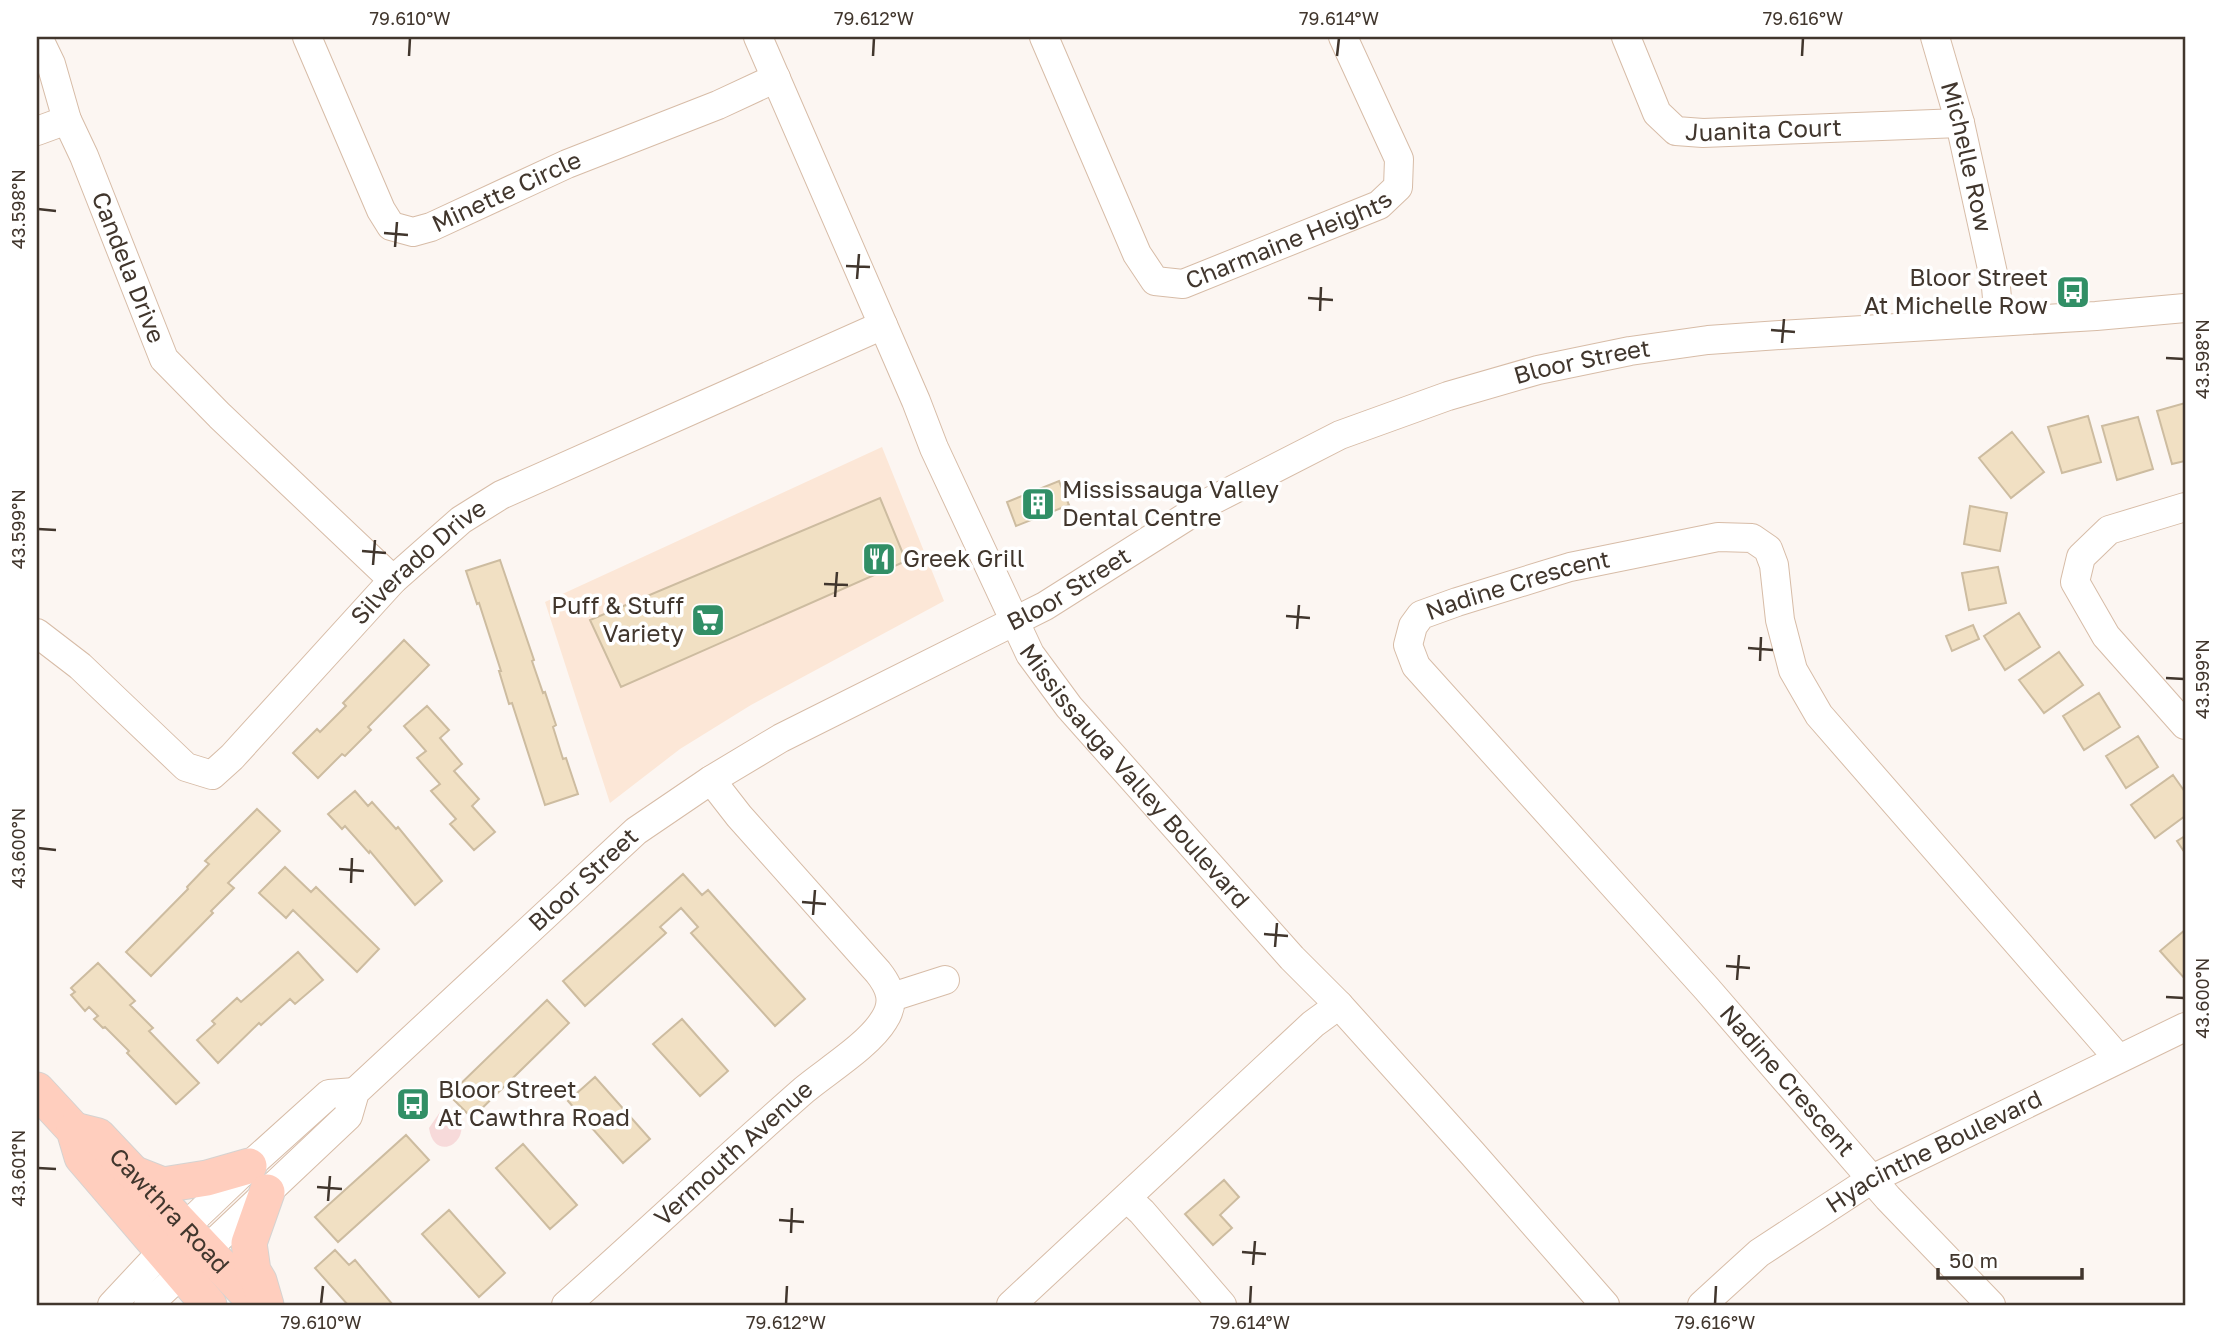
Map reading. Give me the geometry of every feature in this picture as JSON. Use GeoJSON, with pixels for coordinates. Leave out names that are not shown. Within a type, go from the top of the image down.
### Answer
{"type":"FeatureCollection","features":[{"type":"Feature","properties":{"kind":"main road","name":"Cawthra Road"},"geometry":{"type":"LineString","coordinates":[[37,1090],[74,1130],[82,1157],[182,1251],[258,1305]]}},
{"type":"Feature","properties":{"kind":"main road","name":"Cawthra Road"},"geometry":{"type":"LineString","coordinates":[[74,1130],[98,1136],[135,1174],[182,1251],[209,1305]]}},
{"type":"Feature","properties":{"kind":"main road"},"geometry":{"type":"LineString","coordinates":[[135,1174],[163,1185],[207,1178],[258,1179],[249,1244],[253,1270],[266,1305]]}},
{"type":"Feature","properties":{"kind":"street","name":"Candela Drive"},"geometry":{"type":"LineString","coordinates":[[38,37],[51,64],[67,120],[84,156],[164,359],[220,416],[393,580]]}},
{"type":"Feature","properties":{"kind":"street","name":"Minette Circle"},"geometry":{"type":"LineString","coordinates":[[307,37],[382,210],[391,226],[413,232],[431,227],[566,164],[718,105],[776,78]]}},
{"type":"Feature","properties":{"kind":"street","name":"Mississauga Valley Boulevard"},"geometry":{"type":"LineString","coordinates":[[758,37],[934,448],[1030,654],[1069,707],[1292,958],[1339,1004],[1605,1305]]}},
{"type":"Feature","properties":{"kind":"street","name":"Charmaine Heights"},"geometry":{"type":"LineString","coordinates":[[1044,37],[1137,254],[1155,281],[1183,284],[1379,205],[1398,187],[1399,159],[1343,37]]}},
{"type":"Feature","properties":{"kind":"street","name":"Juanita Court"},"geometry":{"type":"LineString","coordinates":[[1626,37],[1657,113],[1675,131],[1703,133],[1960,123]]}},
{"type":"Feature","properties":{"kind":"street","name":"Michelle Row"},"geometry":{"type":"LineString","coordinates":[[1935,37],[1960,123],[1996,287],[1998,321]]}},
{"type":"Feature","properties":{"kind":"street"},"geometry":{"type":"LineString","coordinates":[[37,131],[67,120]]}},
{"type":"Feature","properties":{"kind":"street","name":"Bloor Street"},"geometry":{"type":"LineString","coordinates":[[112,1305],[182,1251],[258,1179],[329,1094],[355,1092],[636,831],[711,780],[781,738],[1045,606],[1211,501],[1324,442],[1382,418],[1448,396],[1538,370],[1630,351],[1708,340],[2185,308]]}},
{"type":"Feature","properties":{"kind":"street","name":"Silverado Drive"},"geometry":{"type":"LineString","coordinates":[[37,633],[80,666],[187,767],[212,775],[232,757],[393,580],[461,520],[501,495],[883,325]]}},
{"type":"Feature","properties":{"kind":"street"},"geometry":{"type":"LineString","coordinates":[[2185,507],[2109,530],[2081,557],[2075,582],[2106,636],[2185,725]]}},
{"type":"Feature","properties":{"kind":"street","name":"Nadine Crescent"},"geometry":{"type":"LineString","coordinates":[[1991,1305],[1872,1179],[1707,989],[1416,666],[1408,645],[1413,626],[1422,615],[1457,601],[1570,567],[1718,537],[1752,538],[1768,549],[1774,565],[1780,620],[1793,670],[1819,715],[2118,1058]]}},
{"type":"Feature","properties":{"kind":"street"},"geometry":{"type":"LineString","coordinates":[[711,780],[739,816],[878,972],[887,983],[892,997],[945,980]]}},
{"type":"Feature","properties":{"kind":"street","name":"Vermouth Avenue"},"geometry":{"type":"LineString","coordinates":[[566,1305],[805,1090],[875,1033],[886,1018],[892,997]]}},
{"type":"Feature","properties":{"kind":"street"},"geometry":{"type":"LineString","coordinates":[[1011,1305],[1313,1024],[1339,1004]]}},
{"type":"Feature","properties":{"kind":"street","name":"Hyacinthe Boulevard"},"geometry":{"type":"LineString","coordinates":[[1702,1305],[1759,1253],[1872,1179],[2185,1027]]}},
{"type":"Feature","properties":{"kind":"street"},"geometry":{"type":"LineString","coordinates":[[1128,1199],[1222,1305]]}},
{"type":"Feature","properties":{"kind":"street","name":"Bloor Street"},"geometry":{"type":"LineString","coordinates":[[148,1305],[182,1251]]}},
{"type":"Feature","properties":{"kind":"shaded area"},"geometry":{"type":"Polygon","coordinates":[[[882,447],[944,601],[751,705],[680,749],[610,803],[545,602],[882,447]]]}},
{"type":"Feature","properties":{"kind":"shaded area"},"geometry":{"type":"Polygon","coordinates":[[[448,1109],[456,1113],[461,1123],[461,1132],[458,1139],[445,1147],[433,1139],[429,1128],[440,1112],[448,1109]]]}},
{"type":"Feature","properties":{"kind":"building"},"geometry":{"type":"Polygon","coordinates":[[[2185,403],[2185,461],[2172,464],[2157,411],[2185,403]]]}},
{"type":"Feature","properties":{"kind":"building"},"geometry":{"type":"Polygon","coordinates":[[[2088,416],[2101,462],[2062,473],[2048,427],[2088,416]]]}},
{"type":"Feature","properties":{"kind":"building"},"geometry":{"type":"Polygon","coordinates":[[[2138,417],[2153,469],[2117,480],[2102,426],[2138,417]]]}},
{"type":"Feature","properties":{"kind":"building"},"geometry":{"type":"Polygon","coordinates":[[[2012,432],[2044,472],[2011,498],[1979,458],[2012,432]]]}},
{"type":"Feature","properties":{"kind":"building","name":"Mississauga Valley Dental Centre"},"geometry":{"type":"Polygon","coordinates":[[[1059,481],[1069,505],[1016,526],[1007,502],[1059,481]]]}},
{"type":"Feature","properties":{"kind":"building"},"geometry":{"type":"Polygon","coordinates":[[[880,498],[906,561],[621,687],[590,620],[880,498]]]}},
{"type":"Feature","properties":{"kind":"building"},"geometry":{"type":"Polygon","coordinates":[[[1970,506],[2007,513],[2000,551],[1964,544],[1970,506]]]}},
{"type":"Feature","properties":{"kind":"building"},"geometry":{"type":"Polygon","coordinates":[[[500,560],[534,660],[532,661],[556,725],[553,727],[563,759],[566,758],[578,794],[545,805],[466,571],[500,560]]]}},
{"type":"Feature","properties":{"kind":"building"},"geometry":{"type":"Polygon","coordinates":[[[1998,567],[2006,603],[1969,610],[1962,573],[1998,567]]]}},
{"type":"Feature","properties":{"kind":"building"},"geometry":{"type":"Polygon","coordinates":[[[2019,613],[2040,647],[2005,670],[1984,636],[2019,613]]]}},
{"type":"Feature","properties":{"kind":"building"},"geometry":{"type":"Polygon","coordinates":[[[1973,625],[1979,639],[1952,651],[1946,636],[1973,625]]]}},
{"type":"Feature","properties":{"kind":"building"},"geometry":{"type":"Polygon","coordinates":[[[404,640],[429,665],[368,727],[371,730],[318,778],[293,753],[317,729],[320,732],[346,706],[343,703],[404,640]]]}},
{"type":"Feature","properties":{"kind":"building"},"geometry":{"type":"Polygon","coordinates":[[[2059,652],[2083,685],[2044,713],[2019,680],[2059,652]]]}},
{"type":"Feature","properties":{"kind":"building"},"geometry":{"type":"Polygon","coordinates":[[[2099,693],[2120,727],[2084,750],[2063,716],[2099,693]]]}},
{"type":"Feature","properties":{"kind":"building"},"geometry":{"type":"Polygon","coordinates":[[[427,706],[449,730],[440,738],[462,764],[454,771],[479,799],[472,806],[495,832],[474,850],[450,824],[456,819],[431,791],[440,784],[417,758],[426,751],[404,726],[427,706]]]}},
{"type":"Feature","properties":{"kind":"building"},"geometry":{"type":"Polygon","coordinates":[[[2138,736],[2158,767],[2126,788],[2106,756],[2138,736]]]}},
{"type":"Feature","properties":{"kind":"building"},"geometry":{"type":"Polygon","coordinates":[[[2173,775],[2185,792],[2185,816],[2155,838],[2131,805],[2173,775]]]}},
{"type":"Feature","properties":{"kind":"building"},"geometry":{"type":"Polygon","coordinates":[[[355,791],[368,806],[372,802],[396,829],[398,827],[442,881],[415,905],[370,851],[369,853],[345,826],[342,829],[328,814],[355,791]]]}},
{"type":"Feature","properties":{"kind":"building"},"geometry":{"type":"Polygon","coordinates":[[[257,809],[280,831],[228,883],[234,888],[211,911],[213,913],[151,976],[126,952],[188,889],[209,864],[205,861],[257,809]]]}},
{"type":"Feature","properties":{"kind":"building"},"geometry":{"type":"Polygon","coordinates":[[[2185,836],[2185,853],[2177,841],[2185,836]]]}},
{"type":"Feature","properties":{"kind":"building"},"geometry":{"type":"Polygon","coordinates":[[[285,867],[311,892],[316,887],[379,949],[357,972],[293,910],[286,918],[259,893],[285,867]]]}},
{"type":"Feature","properties":{"kind":"building"},"geometry":{"type":"Polygon","coordinates":[[[683,874],[702,895],[708,890],[805,999],[775,1026],[691,933],[698,927],[681,908],[660,927],[666,933],[585,1006],[563,981],[683,874]]]}},
{"type":"Feature","properties":{"kind":"building"},"geometry":{"type":"Polygon","coordinates":[[[2185,930],[2185,979],[2160,951],[2185,930]]]}},
{"type":"Feature","properties":{"kind":"building"},"geometry":{"type":"Polygon","coordinates":[[[298,952],[323,980],[295,1004],[290,999],[261,1025],[259,1023],[218,1063],[197,1040],[215,1024],[212,1021],[237,998],[241,1002],[298,952]]]}},
{"type":"Feature","properties":{"kind":"building"},"geometry":{"type":"Polygon","coordinates":[[[98,963],[135,1001],[130,1005],[153,1028],[149,1031],[199,1083],[176,1104],[127,1053],[129,1051],[94,1019],[98,1016],[89,1007],[85,1011],[71,995],[75,992],[71,988],[98,963]]]}},
{"type":"Feature","properties":{"kind":"building"},"geometry":{"type":"Polygon","coordinates":[[[547,1000],[569,1023],[472,1118],[449,1095],[547,1000]]]}},
{"type":"Feature","properties":{"kind":"building"},"geometry":{"type":"Polygon","coordinates":[[[682,1019],[728,1071],[700,1096],[653,1044],[682,1019]]]}},
{"type":"Feature","properties":{"kind":"building"},"geometry":{"type":"Polygon","coordinates":[[[595,1077],[650,1139],[623,1163],[568,1101],[595,1077]]]}},
{"type":"Feature","properties":{"kind":"building"},"geometry":{"type":"Polygon","coordinates":[[[406,1135],[429,1160],[338,1242],[315,1217],[406,1135]]]}},
{"type":"Feature","properties":{"kind":"building"},"geometry":{"type":"Polygon","coordinates":[[[523,1144],[577,1205],[550,1229],[496,1168],[523,1144]]]}},
{"type":"Feature","properties":{"kind":"building"},"geometry":{"type":"Polygon","coordinates":[[[1224,1180],[1239,1197],[1220,1215],[1232,1228],[1213,1245],[1185,1214],[1224,1180]]]}},
{"type":"Feature","properties":{"kind":"building"},"geometry":{"type":"Polygon","coordinates":[[[449,1210],[505,1273],[479,1297],[422,1234],[449,1210]]]}},
{"type":"Feature","properties":{"kind":"building"},"geometry":{"type":"Polygon","coordinates":[[[335,1250],[349,1265],[355,1260],[393,1305],[348,1305],[315,1268],[335,1250]]]}},
{"type":"Feature","properties":{"kind":"place","name":"Bloor Street At Michelle Row"},"geometry":{"type":"Point","coordinates":[2073,292]}},
{"type":"Feature","properties":{"kind":"place","name":"Mississauga Valley Dental Centre"},"geometry":{"type":"Point","coordinates":[1038,504]}},
{"type":"Feature","properties":{"kind":"place","name":"Greek Grill"},"geometry":{"type":"Point","coordinates":[879,559]}},
{"type":"Feature","properties":{"kind":"place","name":"Puff & Stuff Variety"},"geometry":{"type":"Point","coordinates":[708,620]}},
{"type":"Feature","properties":{"kind":"place","name":"Bloor Street At Cawthra Road"},"geometry":{"type":"Point","coordinates":[413,1104]}}]}
